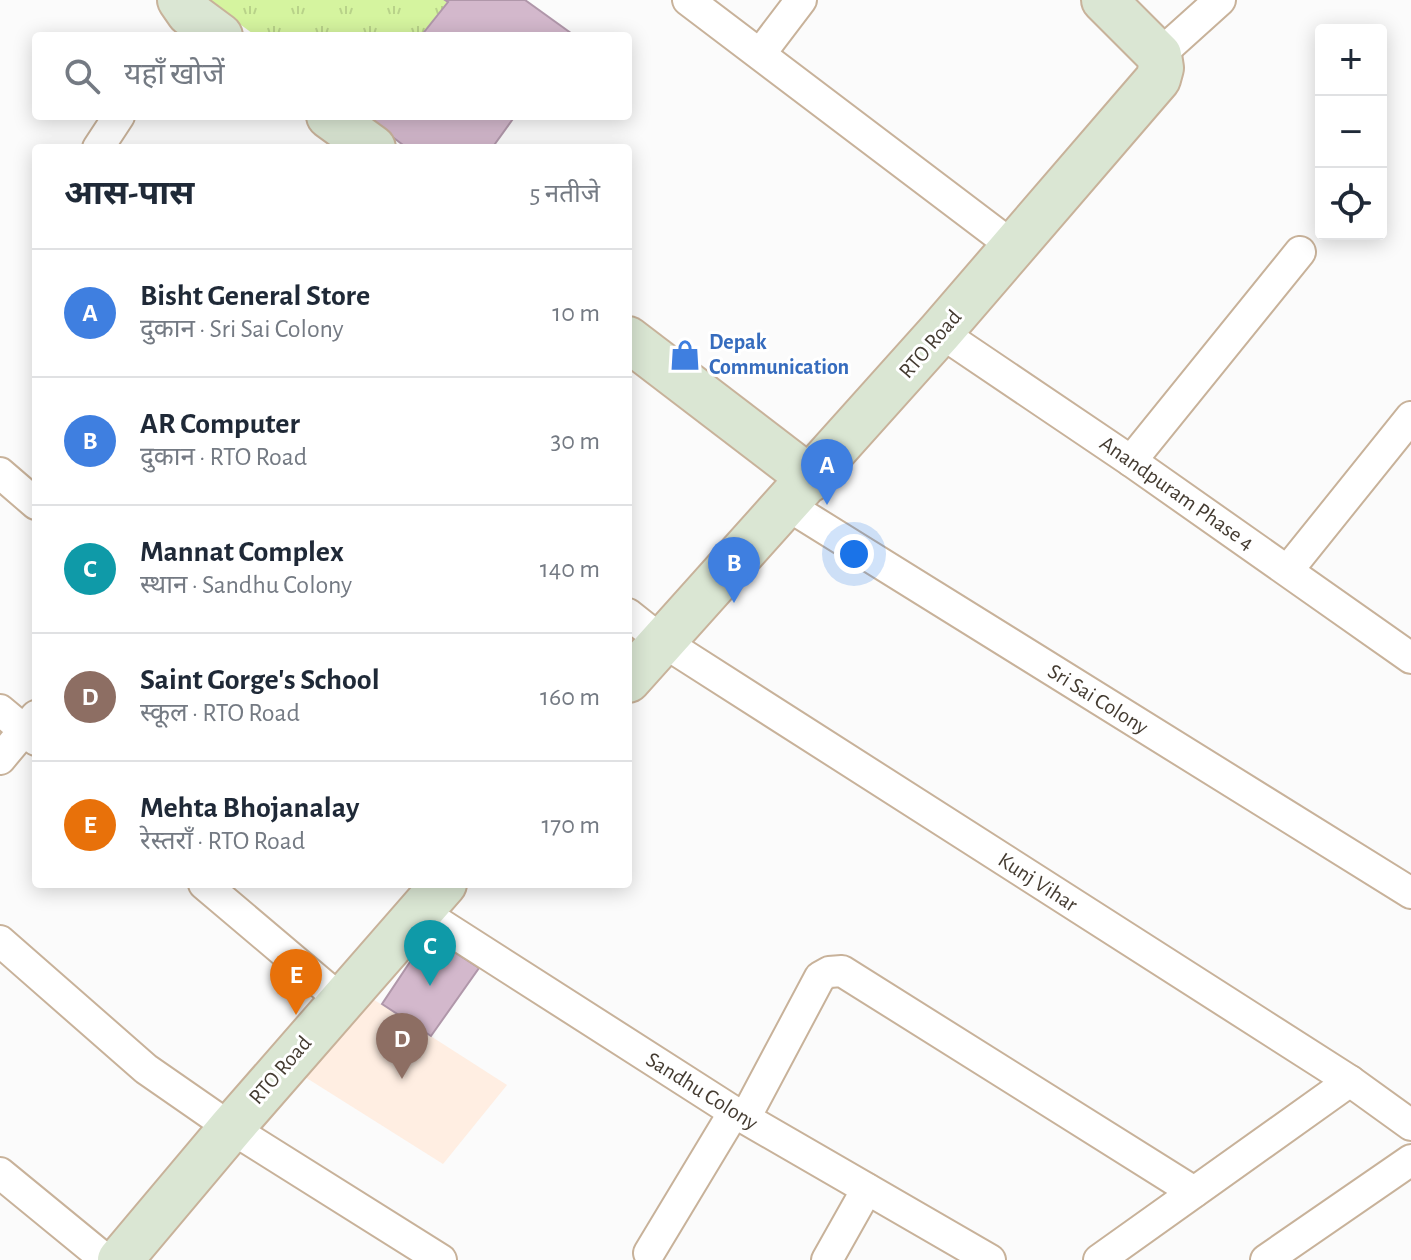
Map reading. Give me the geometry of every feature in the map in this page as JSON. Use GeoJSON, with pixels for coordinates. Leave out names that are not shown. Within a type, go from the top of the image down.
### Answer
{"type":"FeatureCollection","features":[{"type":"Feature","properties":{"kind":"street"},"geometry":{"type":"LineString","coordinates":[[688,0],[1014,247]]}},
{"type":"Feature","properties":{"kind":"street"},"geometry":{"type":"LineString","coordinates":[[760,54],[801,0]]}},
{"type":"Feature","properties":{"kind":"street"},"geometry":{"type":"LineString","coordinates":[[1104,0],[1159,55],[1220,0]]}},
{"type":"Feature","properties":{"kind":"street","name":"RTO Road"},"geometry":{"type":"LineString","coordinates":[[632,675],[799,492],[1158,79],[1161,68],[1159,55]]}},
{"type":"Feature","properties":{"kind":"street"},"geometry":{"type":"LineString","coordinates":[[101,144],[116,120]]}},
{"type":"Feature","properties":{"kind":"street"},"geometry":{"type":"LineString","coordinates":[[334,120],[368,144]]}},
{"type":"Feature","properties":{"kind":"street"},"geometry":{"type":"LineString","coordinates":[[1131,461],[1300,252]]}},
{"type":"Feature","properties":{"kind":"street","name":"Anandpuram Phase 4"},"geometry":{"type":"LineString","coordinates":[[940,332],[1131,461],[1411,658]]}},
{"type":"Feature","properties":{"kind":"street"},"geometry":{"type":"LineString","coordinates":[[632,343],[799,492]]}},
{"type":"Feature","properties":{"kind":"street"},"geometry":{"type":"LineString","coordinates":[[1288,570],[1411,417]]}},
{"type":"Feature","properties":{"kind":"street"},"geometry":{"type":"LineString","coordinates":[[0,473],[32,501]]}},
{"type":"Feature","properties":{"kind":"street","name":"Sri Sai Colony"},"geometry":{"type":"LineString","coordinates":[[799,492],[1411,893]]}},
{"type":"Feature","properties":{"kind":"street","name":"Kunj Vihar"},"geometry":{"type":"LineString","coordinates":[[632,617],[662,641],[1350,1081],[1411,1125]]}},
{"type":"Feature","properties":{"kind":"street"},"geometry":{"type":"LineString","coordinates":[[0,710],[32,729],[0,759]]}},
{"type":"Feature","properties":{"kind":"street"},"geometry":{"type":"LineString","coordinates":[[209,888],[341,1000]]}},
{"type":"Feature","properties":{"kind":"street","name":"RTO Road"},"geometry":{"type":"LineString","coordinates":[[130,1256],[231,1128],[432,898]]}},
{"type":"Feature","properties":{"kind":"street","name":"Sandhu Colony"},"geometry":{"type":"LineString","coordinates":[[432,898],[740,1115],[990,1260]]}},
{"type":"Feature","properties":{"kind":"street"},"geometry":{"type":"LineString","coordinates":[[0,941],[146,1069],[231,1128],[441,1260]]}},
{"type":"Feature","properties":{"kind":"street"},"geometry":{"type":"LineString","coordinates":[[649,1253],[740,1115],[820,977],[829,972],[842,971],[1194,1192]]}},
{"type":"Feature","properties":{"kind":"street"},"geometry":{"type":"LineString","coordinates":[[1099,1260],[1350,1081]]}},
{"type":"Feature","properties":{"kind":"street"},"geometry":{"type":"LineString","coordinates":[[1266,1260],[1411,1160]]}},
{"type":"Feature","properties":{"kind":"street"},"geometry":{"type":"LineString","coordinates":[[0,1173],[130,1256]]}},
{"type":"Feature","properties":{"kind":"street"},"geometry":{"type":"LineString","coordinates":[[827,1260],[867,1189]]}},
{"type":"Feature","properties":{"kind":"shaded area"},"geometry":{"type":"Polygon","coordinates":[[[365,994],[507,1085],[443,1164],[297,1072],[365,994]]]}},
{"type":"Feature","properties":{"kind":"green space"},"geometry":{"type":"Polygon","coordinates":[[[207,0],[448,2],[424,32],[251,32],[207,0]]]}},
{"type":"Feature","properties":{"kind":"building"},"geometry":{"type":"Polygon","coordinates":[[[445,0],[525,0],[569,32],[424,32],[448,2],[445,0]]]}},
{"type":"Feature","properties":{"kind":"building"},"geometry":{"type":"Polygon","coordinates":[[[370,120],[512,120],[495,144],[402,144],[370,120]]]}},
{"type":"Feature","properties":{"kind":"building"},"geometry":{"type":"Polygon","coordinates":[[[428,935],[479,968],[431,1036],[382,1004],[428,935]]]}},
{"type":"Feature","properties":{"kind":"place","name":"Depak Communication"},"geometry":{"type":"Point","coordinates":[685,355]}},
{"type":"Feature","properties":{"kind":"place","name":"Bisht General Store"},"geometry":{"type":"Point","coordinates":[827,505]}},
{"type":"Feature","properties":{"kind":"place","name":"AR Computer"},"geometry":{"type":"Point","coordinates":[734,603]}},
{"type":"Feature","properties":{"kind":"place","name":"Mannat Complex"},"geometry":{"type":"Point","coordinates":[430,986]}},
{"type":"Feature","properties":{"kind":"place","name":"Mehta Bhojanalay"},"geometry":{"type":"Point","coordinates":[296,1015]}},
{"type":"Feature","properties":{"kind":"place","name":"Saint Gorge's School"},"geometry":{"type":"Point","coordinates":[402,1079]}}]}
